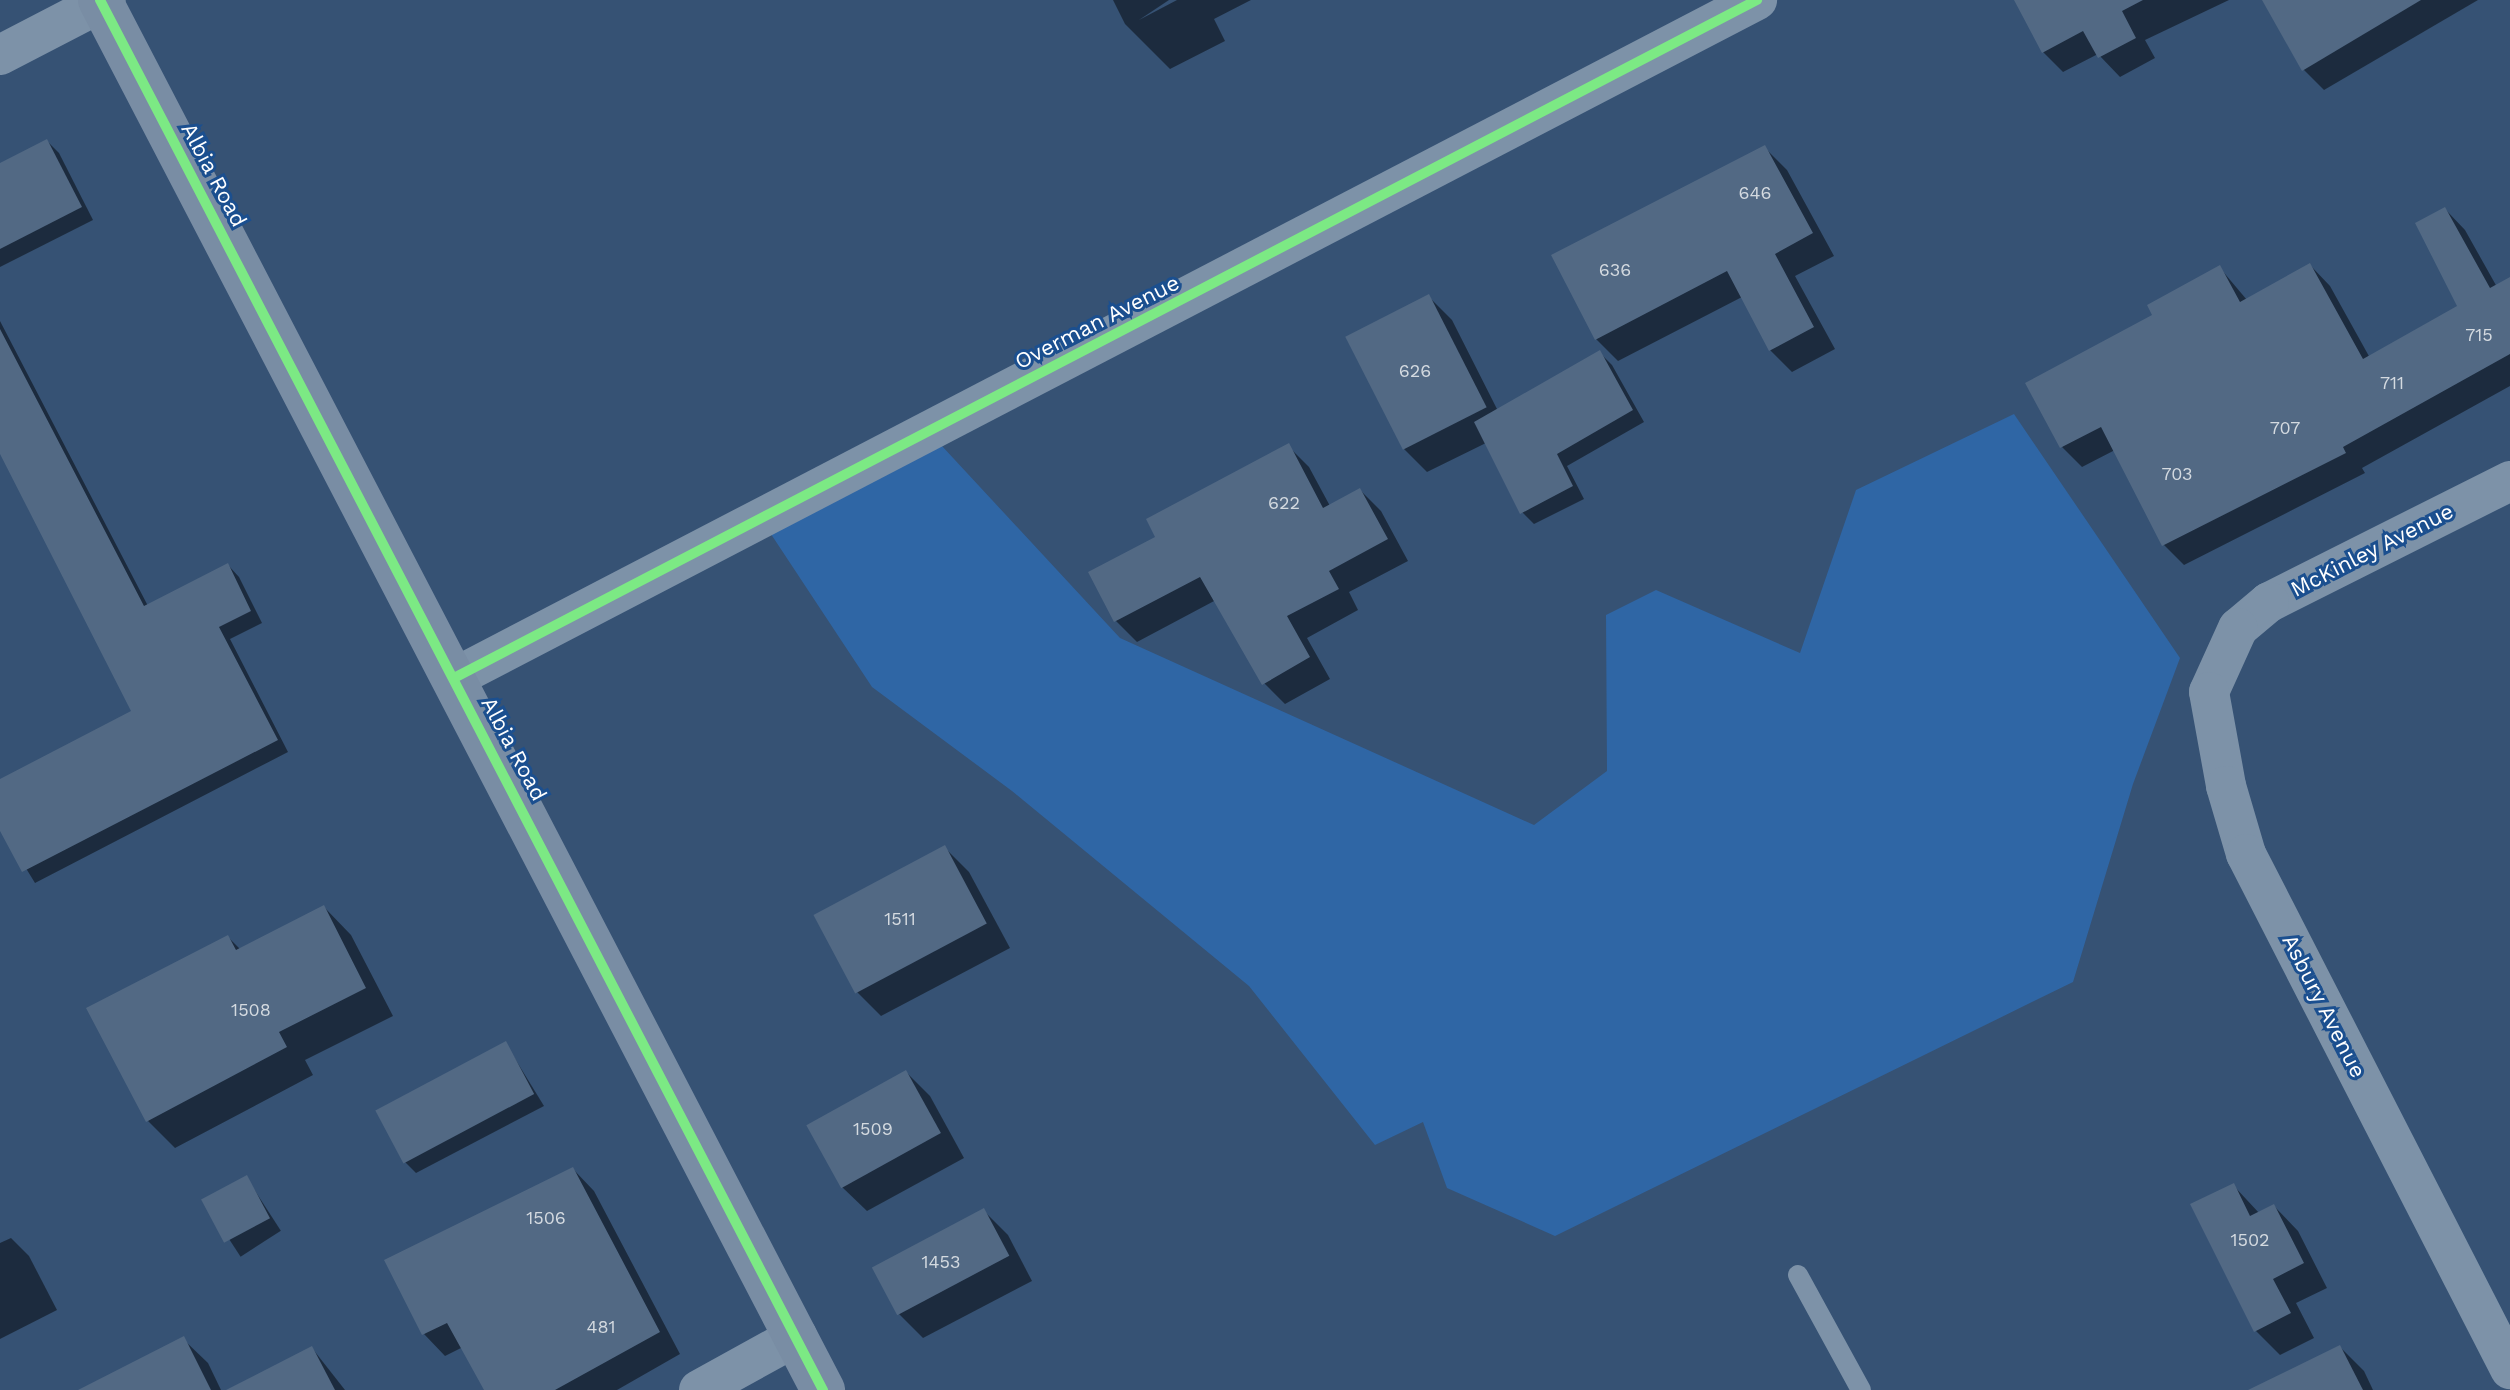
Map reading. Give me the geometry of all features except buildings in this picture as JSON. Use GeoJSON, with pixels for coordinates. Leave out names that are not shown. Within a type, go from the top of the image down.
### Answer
{"type":"FeatureCollection","features":[{"type":"Feature","properties":{"kind":"street","name":"Overman Avenue"},"geometry":{"type":"LineString","coordinates":[[454,678],[1757,0]]}},
{"type":"Feature","properties":{"kind":"street","name":"Albia Road"},"geometry":{"type":"LineString","coordinates":[[103,1],[823,1390]]}},
{"type":"Feature","properties":{"kind":"street"},"geometry":{"type":"LineString","coordinates":[[0,55],[103,1]]}},
{"type":"Feature","properties":{"kind":"street","name":"McKinley Avenue"},"geometry":{"type":"LineString","coordinates":[[2238,628],[2269,602],[2510,481]]}},
{"type":"Feature","properties":{"kind":"street","name":"Asbury Avenue"},"geometry":{"type":"LineString","coordinates":[[2238,628],[2209,692],[2226,786],[2246,854],[2500,1323],[2510,1369]]}},
{"type":"Feature","properties":{"kind":"street"},"geometry":{"type":"LineString","coordinates":[[699,1390],[797,1336]]}},
{"type":"Feature","properties":{"kind":"lane"},"geometry":{"type":"LineString","coordinates":[[1798,1275],[1861,1390]]}},
{"type":"Feature","properties":{"kind":"shaded area"},"geometry":{"type":"Polygon","coordinates":[[[2014,414],[2180,658],[2133,784],[2073,982],[1555,1236],[1447,1188],[1423,1122],[1375,1145],[1249,986],[1012,791],[872,687],[761,519],[929,432],[1120,638],[1534,825],[1607,771],[1606,615],[1656,590],[1800,653],[1856,490],[2014,414]]]}},
{"type":"Feature","properties":{"kind":"cycle path"},"geometry":{"type":"LineString","coordinates":[[100,0],[823,1390]]}},
{"type":"Feature","properties":{"kind":"cycle path"},"geometry":{"type":"LineString","coordinates":[[454,678],[1757,0]]}}]}
